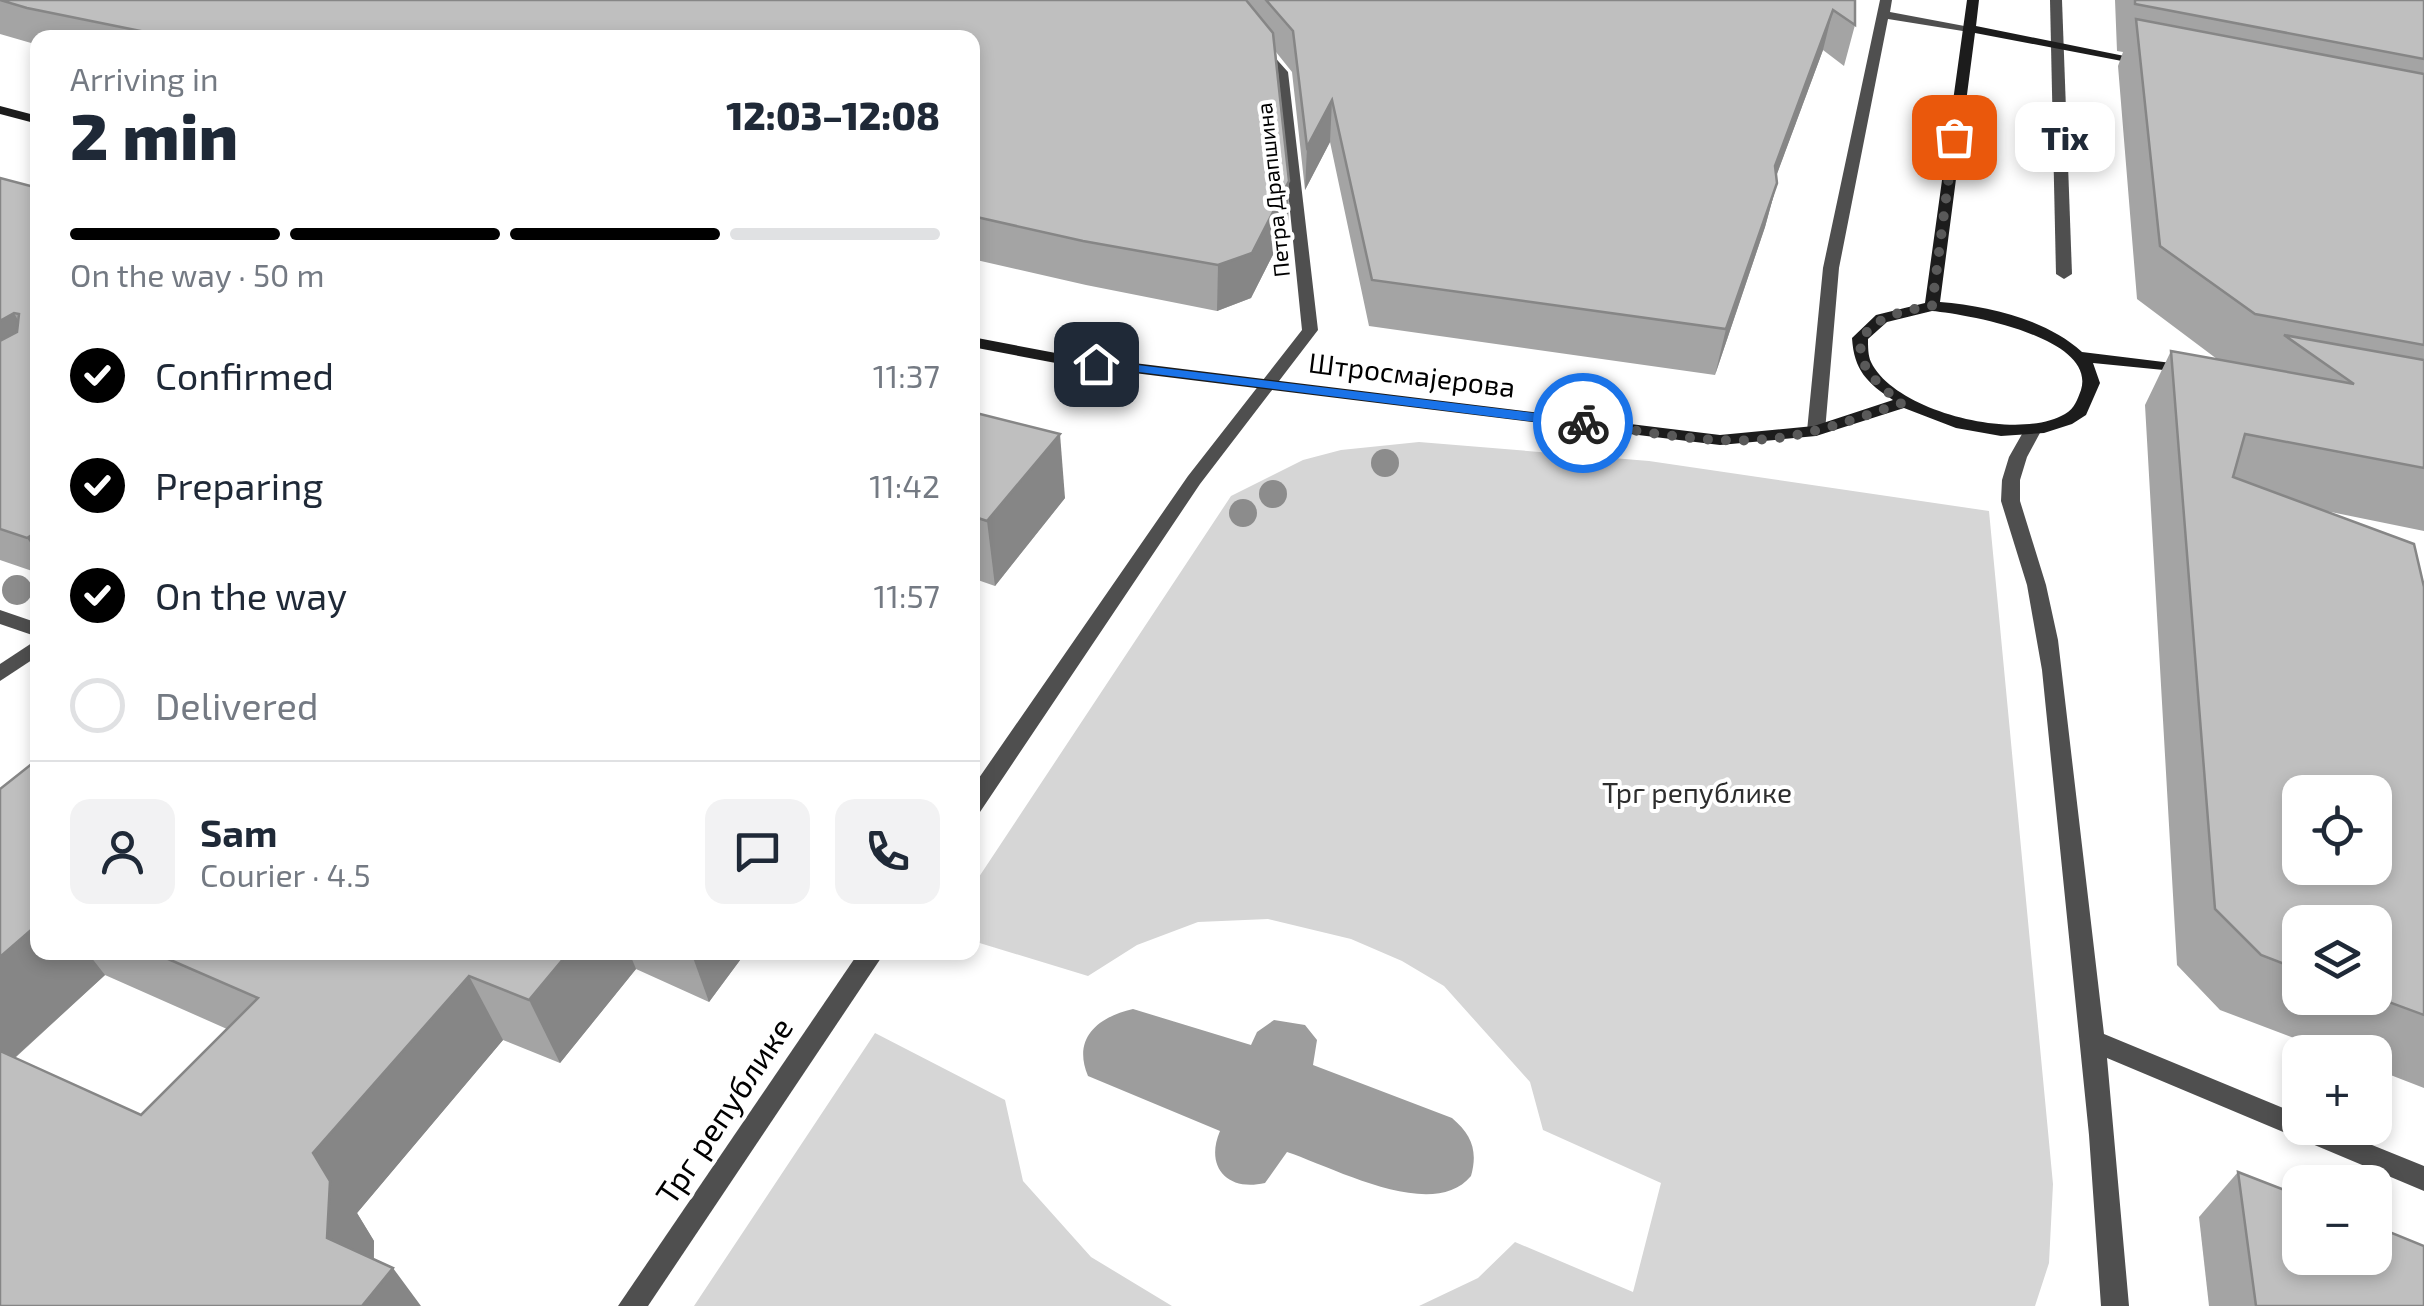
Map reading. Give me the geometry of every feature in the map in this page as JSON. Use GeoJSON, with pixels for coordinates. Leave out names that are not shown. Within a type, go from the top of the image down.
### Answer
{"type":"FeatureCollection","features":[{"type":"Feature","properties":{"kind":"street"},"geometry":{"type":"LineString","coordinates":[[1932,306],[1973,0]]}},
{"type":"Feature","properties":{"kind":"street"},"geometry":{"type":"LineString","coordinates":[[2056,0],[2064,274]]}},
{"type":"Feature","properties":{"kind":"street"},"geometry":{"type":"LineString","coordinates":[[1816,431],[1830,268],[1884,7],[1968,28],[2158,64]]}},
{"type":"Feature","properties":{"kind":"street","name":"Петра Драпшина"},"geometry":{"type":"LineString","coordinates":[[1246,29],[1282,72],[1310,330],[1272,384]]}},
{"type":"Feature","properties":{"kind":"street"},"geometry":{"type":"LineString","coordinates":[[0,110],[30,118]]}},
{"type":"Feature","properties":{"kind":"street"},"geometry":{"type":"LineString","coordinates":[[1932,306],[1964,307],[2012,319],[2056,339],[2076,356],[2088,376],[2090,394],[2081,411],[2060,424],[2032,431],[1964,426],[1902,403],[1877,385],[1863,366],[1858,348],[1864,331],[1880,318],[1932,306]]}},
{"type":"Feature","properties":{"kind":"street","name":"Штросмајерова"},"geometry":{"type":"LineString","coordinates":[[980,344],[1061,360],[1720,440],[1816,431],[1902,403]]}},
{"type":"Feature","properties":{"kind":"street"},"geometry":{"type":"LineString","coordinates":[[2076,356],[2208,373]]}},
{"type":"Feature","properties":{"kind":"street"},"geometry":{"type":"LineString","coordinates":[[980,794],[1194,480],[1272,384]]}},
{"type":"Feature","properties":{"kind":"street"},"geometry":{"type":"LineString","coordinates":[[2032,431],[2016,454],[2008,482],[2010,514],[2042,606],[2109,1189],[2115,1306]]}},
{"type":"Feature","properties":{"kind":"street"},"geometry":{"type":"LineString","coordinates":[[0,617],[30,627]]}},
{"type":"Feature","properties":{"kind":"street"},"geometry":{"type":"LineString","coordinates":[[0,674],[30,652]]}},
{"type":"Feature","properties":{"kind":"street","name":"Трг републике"},"geometry":{"type":"LineString","coordinates":[[632,1306],[868,960]]}},
{"type":"Feature","properties":{"kind":"street"},"geometry":{"type":"LineString","coordinates":[[2093,1041],[2282,1119]]}},
{"type":"Feature","properties":{"kind":"street"},"geometry":{"type":"LineString","coordinates":[[2344,1145],[2424,1178]]}},
{"type":"Feature","properties":{"kind":"green space","name":"Трг републике"},"geometry":{"type":"Polygon","coordinates":[[[1419,442],[1649,461],[1989,511],[2053,1184],[2049,1263],[2035,1306],[1419,1306],[1478,1278],[1515,1242],[1633,1292],[1661,1183],[1543,1130],[1530,1082],[1444,986],[1402,961],[1351,939],[1268,919],[1198,922],[1137,945],[1088,976],[980,943],[980,875],[1231,496],[1303,460],[1341,450],[1419,442]]]}},
{"type":"Feature","properties":{"kind":"green space"},"geometry":{"type":"Polygon","coordinates":[[[875,1033],[1005,1100],[1023,1181],[1091,1257],[1172,1306],[694,1306],[875,1033]]]}},
{"type":"Feature","properties":{"kind":"shaded area"},"geometry":{"type":"Polygon","coordinates":[[[1133,1009],[1251,1045],[1257,1032],[1274,1020],[1305,1025],[1317,1040],[1313,1065],[1452,1118],[1472,1144],[1471,1176],[1454,1189],[1433,1194],[1409,1193],[1356,1179],[1287,1152],[1265,1183],[1239,1184],[1230,1180],[1217,1165],[1220,1131],[1088,1076],[1083,1051],[1091,1031],[1109,1018],[1133,1009]]]}},
{"type":"Feature","properties":{"kind":"building"},"geometry":{"type":"Polygon","coordinates":[[[0,0],[1246,0],[1273,33],[1289,181],[1252,253],[1218,265],[980,218],[980,30],[136,30],[0,0]]]}},
{"type":"Feature","properties":{"kind":"building"},"geometry":{"type":"Polygon","coordinates":[[[1266,0],[1855,0],[1855,25],[1833,10],[1775,166],[1777,183],[1726,329],[1372,280],[1332,100],[1307,147],[1293,31],[1266,0]]]}},
{"type":"Feature","properties":{"kind":"building"},"geometry":{"type":"Polygon","coordinates":[[[2135,0],[2424,0],[2424,59],[2135,4],[2135,0]]]}},
{"type":"Feature","properties":{"kind":"building"},"geometry":{"type":"Polygon","coordinates":[[[2136,19],[2424,74],[2424,345],[2255,314],[2160,246],[2136,19]]]}},
{"type":"Feature","properties":{"kind":"building"},"geometry":{"type":"Polygon","coordinates":[[[0,178],[30,186],[27,538],[0,529],[0,341],[17,332],[19,314],[0,321],[0,178]]]}},
{"type":"Feature","properties":{"kind":"building"},"geometry":{"type":"Polygon","coordinates":[[[2284,335],[2424,360],[2424,468],[2245,434],[2233,477],[2414,544],[2424,587],[2424,1015],[2392,1003],[2392,905],[2282,905],[2282,963],[2261,955],[2215,909],[2171,351],[2354,384],[2284,335]]]}},
{"type":"Feature","properties":{"kind":"building"},"geometry":{"type":"Polygon","coordinates":[[[980,414],[1060,434],[987,521],[980,519],[980,414]]]}},
{"type":"Feature","properties":{"kind":"building"},"geometry":{"type":"Polygon","coordinates":[[[30,765],[30,931],[0,957],[0,789],[30,765]]]}},
{"type":"Feature","properties":{"kind":"building"},"geometry":{"type":"Polygon","coordinates":[[[170,960],[562,960],[529,1000],[469,976],[313,1153],[330,1181],[327,1238],[393,1268],[362,1306],[0,1306],[0,1051],[141,1115],[258,998],[170,960]]]}},
{"type":"Feature","properties":{"kind":"building"},"geometry":{"type":"Polygon","coordinates":[[[2238,1172],[2282,1189],[2282,1275],[2392,1275],[2392,1233],[2424,1246],[2424,1306],[2256,1306],[2238,1172]]]}},
{"type":"Feature","properties":{"kind":"way so far"},"geometry":{"type":"LineString","coordinates":[[1583,423],[1720,440],[1768,439],[1816,431],[1902,403],[1877,385],[1863,366],[1858,348],[1864,331],[1880,318],[1932,306],[1954,137]]}},
{"type":"Feature","properties":{"kind":"place","name":"Tix"},"geometry":{"type":"Point","coordinates":[1954,137]}},
{"type":"Feature","properties":{"kind":"route"},"geometry":{"type":"LineString","coordinates":[[1096,364],[1583,423]]}}]}
